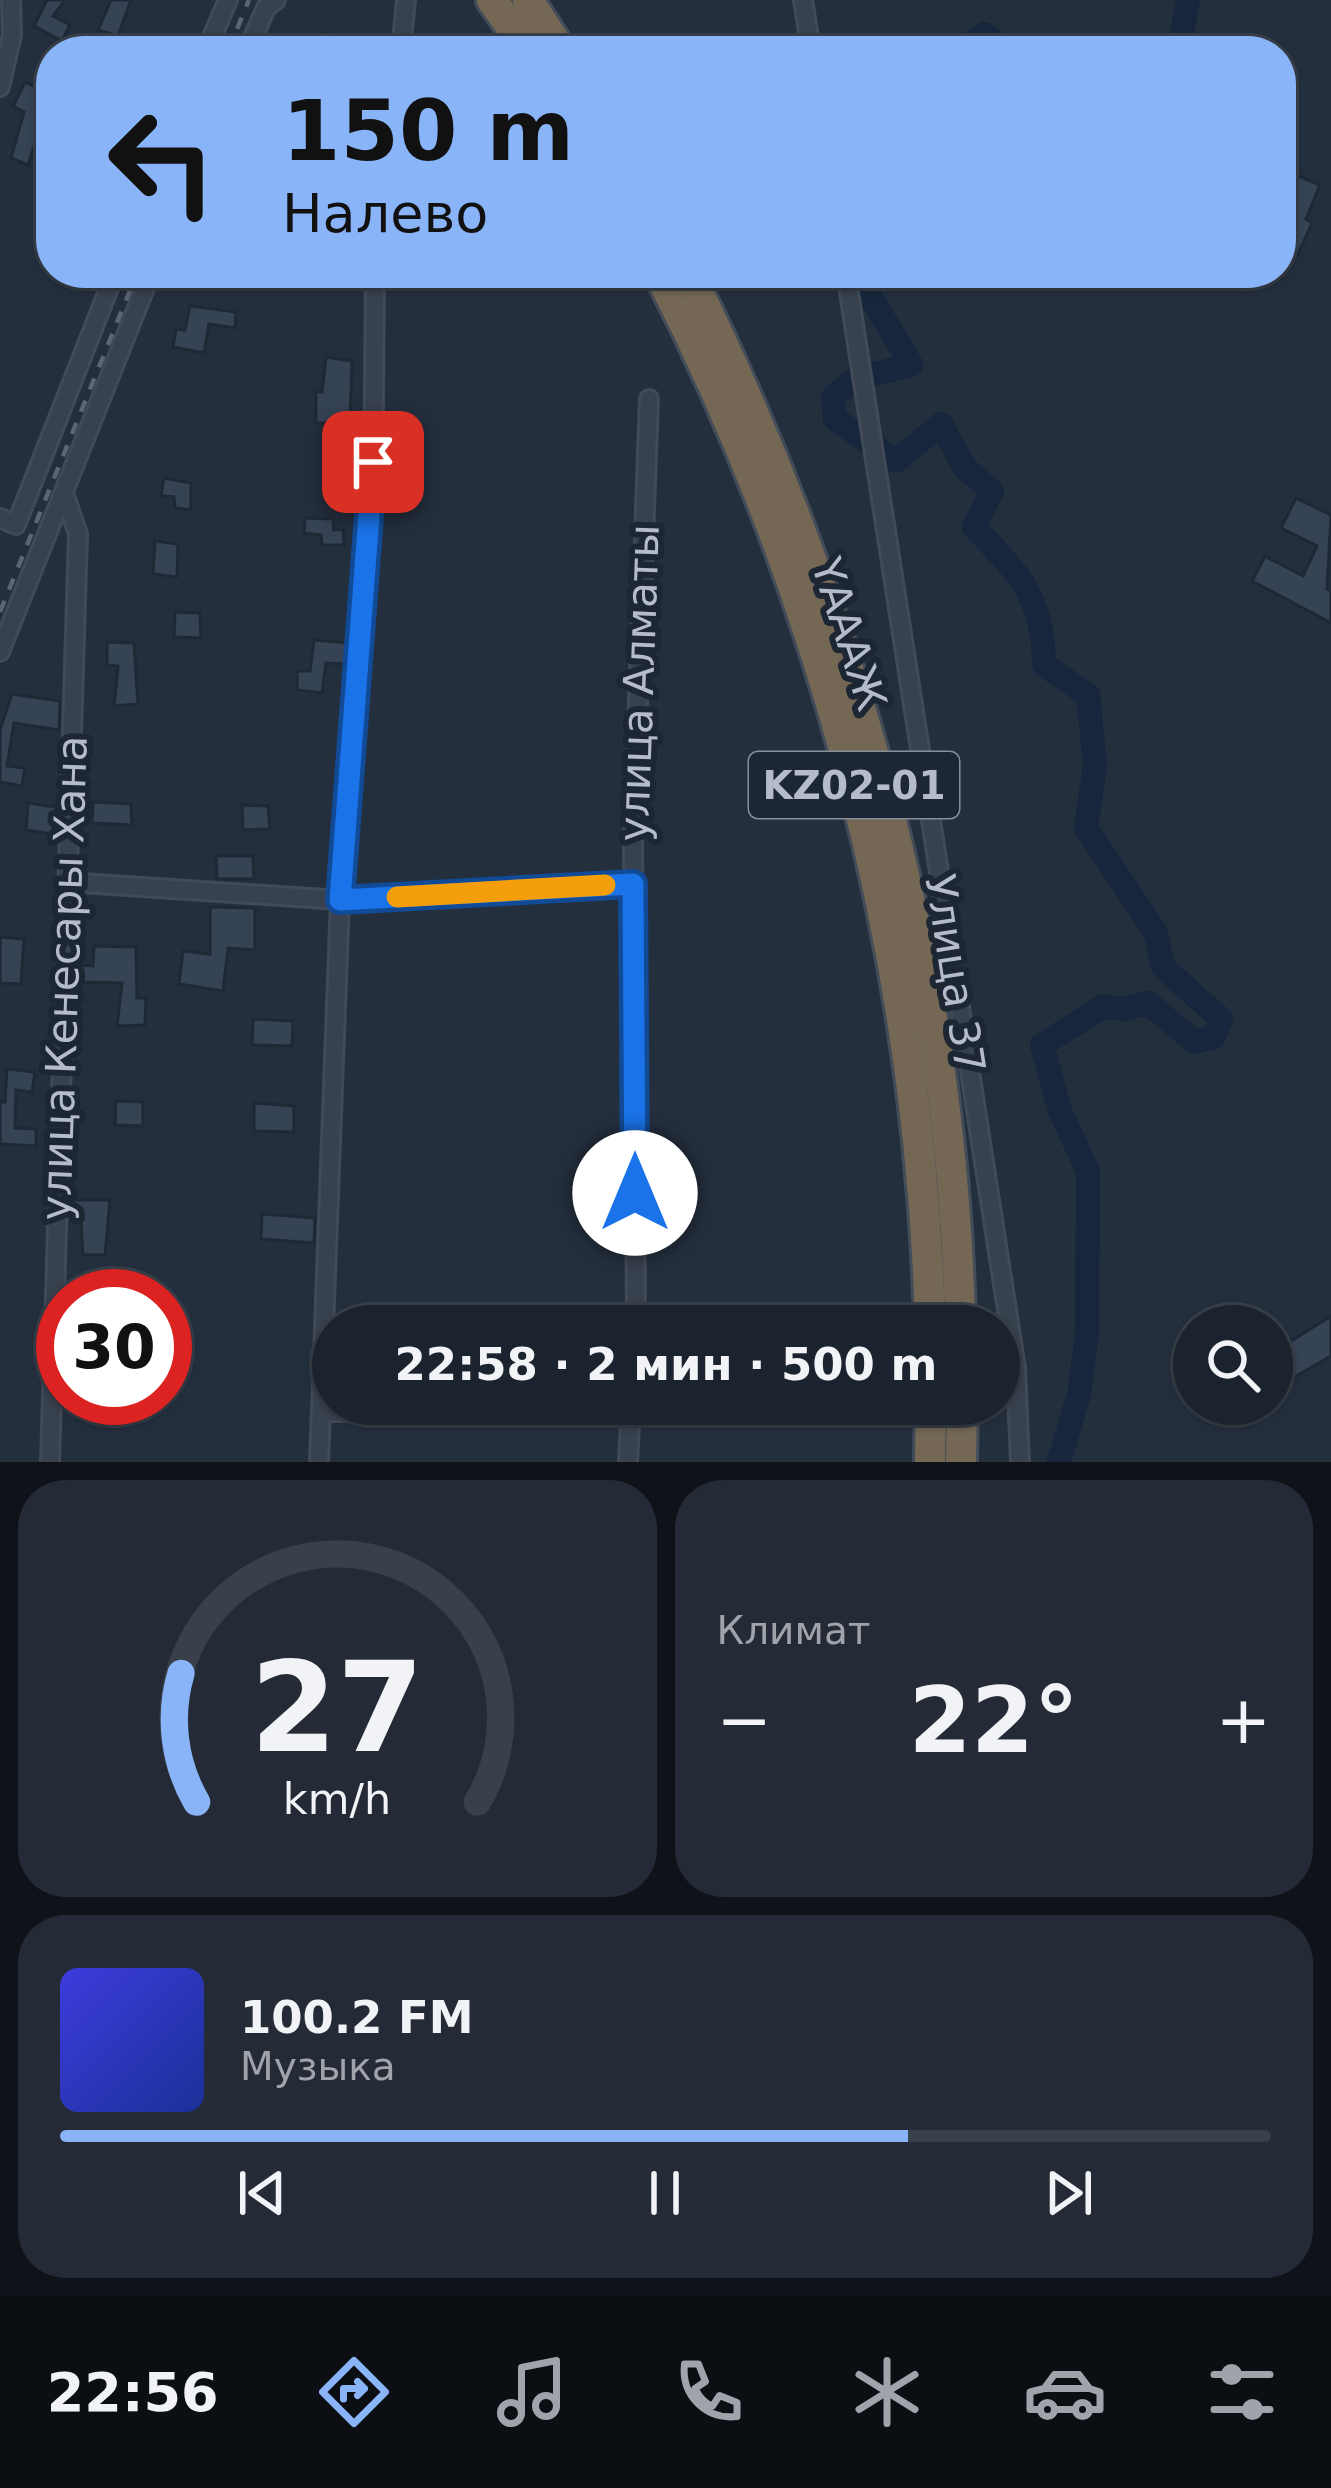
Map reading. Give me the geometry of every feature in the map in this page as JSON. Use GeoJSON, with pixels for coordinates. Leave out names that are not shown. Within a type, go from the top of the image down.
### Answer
{"type":"FeatureCollection","features":[{"type":"Feature","properties":{"kind":"highway"},"geometry":{"type":"LineString","coordinates":[[492,0],[517,36]]}},
{"type":"Feature","properties":{"kind":"highway"},"geometry":{"type":"LineString","coordinates":[[528,0],[551,36]]}},
{"type":"Feature","properties":{"kind":"highway","name":"ҮАААЖ"},"geometry":{"type":"LineString","coordinates":[[666,288],[757,495],[813,652],[862,813],[912,1092],[928,1305]]}},
{"type":"Feature","properties":{"kind":"highway","name":"ҮАААЖ"},"geometry":{"type":"LineString","coordinates":[[696,288],[746,394],[790,510],[850,673],[888,806],[923,970],[945,1108],[959,1305]]}},
{"type":"Feature","properties":{"kind":"highway"},"geometry":{"type":"LineString","coordinates":[[930,1462],[931,1425]]}},
{"type":"Feature","properties":{"kind":"highway"},"geometry":{"type":"LineString","coordinates":[[962,1425],[962,1462]]}},
{"type":"Feature","properties":{"kind":"street"},"geometry":{"type":"LineString","coordinates":[[0,87],[12,35],[11,0]]}},
{"type":"Feature","properties":{"kind":"street"},"geometry":{"type":"LineString","coordinates":[[212,36],[228,0]]}},
{"type":"Feature","properties":{"kind":"street"},"geometry":{"type":"LineString","coordinates":[[254,36],[266,8],[276,0]]}},
{"type":"Feature","properties":{"kind":"street"},"geometry":{"type":"LineString","coordinates":[[402,36],[406,0]]}},
{"type":"Feature","properties":{"kind":"street"},"geometry":{"type":"LineString","coordinates":[[803,0],[809,36]]}},
{"type":"Feature","properties":{"kind":"street"},"geometry":{"type":"LineString","coordinates":[[0,518],[16,525],[109,288]]}},
{"type":"Feature","properties":{"kind":"street"},"geometry":{"type":"LineString","coordinates":[[0,652],[145,288]]}},
{"type":"Feature","properties":{"kind":"street"},"geometry":{"type":"LineString","coordinates":[[325,1305],[340,900],[373,509],[375,288]]}},
{"type":"Feature","properties":{"kind":"street","name":"Улица 37"},"geometry":{"type":"LineString","coordinates":[[848,288],[1016,1368],[1020,1462]]}},
{"type":"Feature","properties":{"kind":"street","name":"улица Алматы"},"geometry":{"type":"LineString","coordinates":[[636,1305],[633,884],[649,399]]}},
{"type":"Feature","properties":{"kind":"street","name":"улица Кенесары Хана"},"geometry":{"type":"LineString","coordinates":[[50,1462],[78,534],[65,496]]}},
{"type":"Feature","properties":{"kind":"street"},"geometry":{"type":"LineString","coordinates":[[66,882],[340,900],[633,884]]}},
{"type":"Feature","properties":{"kind":"street"},"geometry":{"type":"LineString","coordinates":[[320,1462],[321,1425]]}},
{"type":"Feature","properties":{"kind":"street"},"geometry":{"type":"LineString","coordinates":[[628,1462],[631,1425]]}},
{"type":"Feature","properties":{"kind":"building"},"geometry":{"type":"Polygon","coordinates":[[[47,0],[65,0],[53,16],[70,25],[64,36],[53,36],[34,26],[47,0]]]}},
{"type":"Feature","properties":{"kind":"building"},"geometry":{"type":"Polygon","coordinates":[[[111,0],[131,0],[118,36],[98,30],[111,0]]]}},
{"type":"Feature","properties":{"kind":"building"},"geometry":{"type":"Polygon","coordinates":[[[25,82],[36,88],[36,141],[28,165],[11,158],[24,112],[13,106],[25,82]]]}},
{"type":"Feature","properties":{"kind":"building"},"geometry":{"type":"Polygon","coordinates":[[[1299,176],[1320,185],[1306,219],[1312,223],[1298,254],[1296,253],[1299,176]]]}},
{"type":"Feature","properties":{"kind":"building"},"geometry":{"type":"Polygon","coordinates":[[[190,306],[236,312],[235,328],[209,324],[204,353],[173,347],[176,329],[185,330],[190,306]]]}},
{"type":"Feature","properties":{"kind":"building"},"geometry":{"type":"Polygon","coordinates":[[[326,357],[352,361],[350,423],[316,423],[316,391],[322,392],[326,357]]]}},
{"type":"Feature","properties":{"kind":"building"},"geometry":{"type":"Polygon","coordinates":[[[164,478],[191,483],[191,510],[175,508],[174,497],[161,496],[164,478]]]}},
{"type":"Feature","properties":{"kind":"building"},"geometry":{"type":"Polygon","coordinates":[[[1296,498],[1331,515],[1327,589],[1331,591],[1331,623],[1252,581],[1265,556],[1303,576],[1317,546],[1281,528],[1296,498]]]}},
{"type":"Feature","properties":{"kind":"building"},"geometry":{"type":"Polygon","coordinates":[[[305,518],[333,519],[334,530],[343,529],[344,545],[322,545],[321,535],[304,533],[305,518]]]}},
{"type":"Feature","properties":{"kind":"building"},"geometry":{"type":"Polygon","coordinates":[[[155,541],[178,544],[177,577],[153,574],[155,541]]]}},
{"type":"Feature","properties":{"kind":"building"},"geometry":{"type":"Polygon","coordinates":[[[175,612],[200,613],[201,638],[174,637],[175,612]]]}},
{"type":"Feature","properties":{"kind":"building"},"geometry":{"type":"Polygon","coordinates":[[[314,640],[349,643],[347,664],[326,663],[322,693],[297,690],[297,671],[310,671],[314,640]]]}},
{"type":"Feature","properties":{"kind":"building"},"geometry":{"type":"Polygon","coordinates":[[[107,642],[134,643],[138,704],[114,706],[118,666],[107,665],[107,642]]]}},
{"type":"Feature","properties":{"kind":"building"},"geometry":{"type":"Polygon","coordinates":[[[12,694],[60,701],[59,730],[14,723],[7,766],[25,768],[22,786],[0,782],[0,730],[12,694]]]}},
{"type":"Feature","properties":{"kind":"building"},"geometry":{"type":"Polygon","coordinates":[[[93,802],[131,804],[132,825],[92,823],[93,802]]]}},
{"type":"Feature","properties":{"kind":"building"},"geometry":{"type":"Polygon","coordinates":[[[28,803],[56,807],[52,834],[26,830],[28,803]]]}},
{"type":"Feature","properties":{"kind":"building"},"geometry":{"type":"Polygon","coordinates":[[[242,805],[268,806],[270,829],[243,830],[242,805]]]}},
{"type":"Feature","properties":{"kind":"building"},"geometry":{"type":"Polygon","coordinates":[[[216,856],[253,856],[254,879],[217,879],[216,856]]]}},
{"type":"Feature","properties":{"kind":"building"},"geometry":{"type":"Polygon","coordinates":[[[210,907],[255,908],[255,950],[228,948],[223,991],[179,984],[183,951],[210,954],[210,907]]]}},
{"type":"Feature","properties":{"kind":"building"},"geometry":{"type":"Polygon","coordinates":[[[0,937],[24,939],[21,984],[0,983],[0,937]]]}},
{"type":"Feature","properties":{"kind":"building"},"geometry":{"type":"Polygon","coordinates":[[[94,946],[136,947],[137,998],[146,998],[145,1025],[117,1026],[122,983],[77,982],[78,965],[93,966],[94,946]]]}},
{"type":"Feature","properties":{"kind":"building"},"geometry":{"type":"Polygon","coordinates":[[[253,1019],[293,1021],[292,1046],[252,1045],[253,1019]]]}},
{"type":"Feature","properties":{"kind":"building"},"geometry":{"type":"Polygon","coordinates":[[[7,1069],[35,1072],[32,1092],[16,1090],[15,1128],[36,1129],[36,1146],[0,1144],[0,1102],[5,1102],[7,1069]]]}},
{"type":"Feature","properties":{"kind":"building"},"geometry":{"type":"Polygon","coordinates":[[[116,1101],[143,1102],[143,1126],[115,1125],[116,1101]]]}},
{"type":"Feature","properties":{"kind":"building"},"geometry":{"type":"Polygon","coordinates":[[[254,1103],[294,1106],[294,1132],[254,1131],[254,1103]]]}},
{"type":"Feature","properties":{"kind":"building"},"geometry":{"type":"Polygon","coordinates":[[[71,1200],[110,1200],[105,1255],[83,1255],[81,1220],[70,1220],[71,1200]]]}},
{"type":"Feature","properties":{"kind":"building"},"geometry":{"type":"Polygon","coordinates":[[[262,1214],[315,1218],[314,1243],[261,1239],[262,1214]]]}},
{"type":"Feature","properties":{"kind":"building"},"geometry":{"type":"Polygon","coordinates":[[[1331,1316],[1331,1356],[1293,1378],[1293,1340],[1331,1316]]]}},
{"type":"Feature","properties":{"kind":"waterway"},"geometry":{"type":"LineString","coordinates":[[1182,36],[1188,0]]}},
{"type":"Feature","properties":{"kind":"waterway"},"geometry":{"type":"LineString","coordinates":[[982,36],[987,36]]}},
{"type":"Feature","properties":{"kind":"waterway"},"geometry":{"type":"LineString","coordinates":[[867,288],[911,365],[855,379],[833,397],[835,419],[896,461],[941,424],[965,468],[992,491],[974,527],[1026,588],[1039,621],[1044,665],[1088,695],[1095,764],[1086,828],[1156,933],[1163,967],[1221,1019],[1214,1037],[1195,1042],[1148,1003],[1124,1009],[1102,1007],[1042,1045],[1060,1111],[1088,1171],[1087,1335],[1079,1394],[1059,1462]]}},
{"type":"Feature","properties":{"kind":"railway"},"geometry":{"type":"LineString","coordinates":[[234,36],[249,0]]}},
{"type":"Feature","properties":{"kind":"railway"},"geometry":{"type":"LineString","coordinates":[[0,612],[131,288]]}},
{"type":"Feature","properties":{"kind":"slow traffic"},"geometry":{"type":"LineString","coordinates":[[397,897],[605,885]]}},
{"type":"Feature","properties":{"kind":"route"},"geometry":{"type":"LineString","coordinates":[[373,462],[340,900],[633,884],[635,1193]]}}]}
